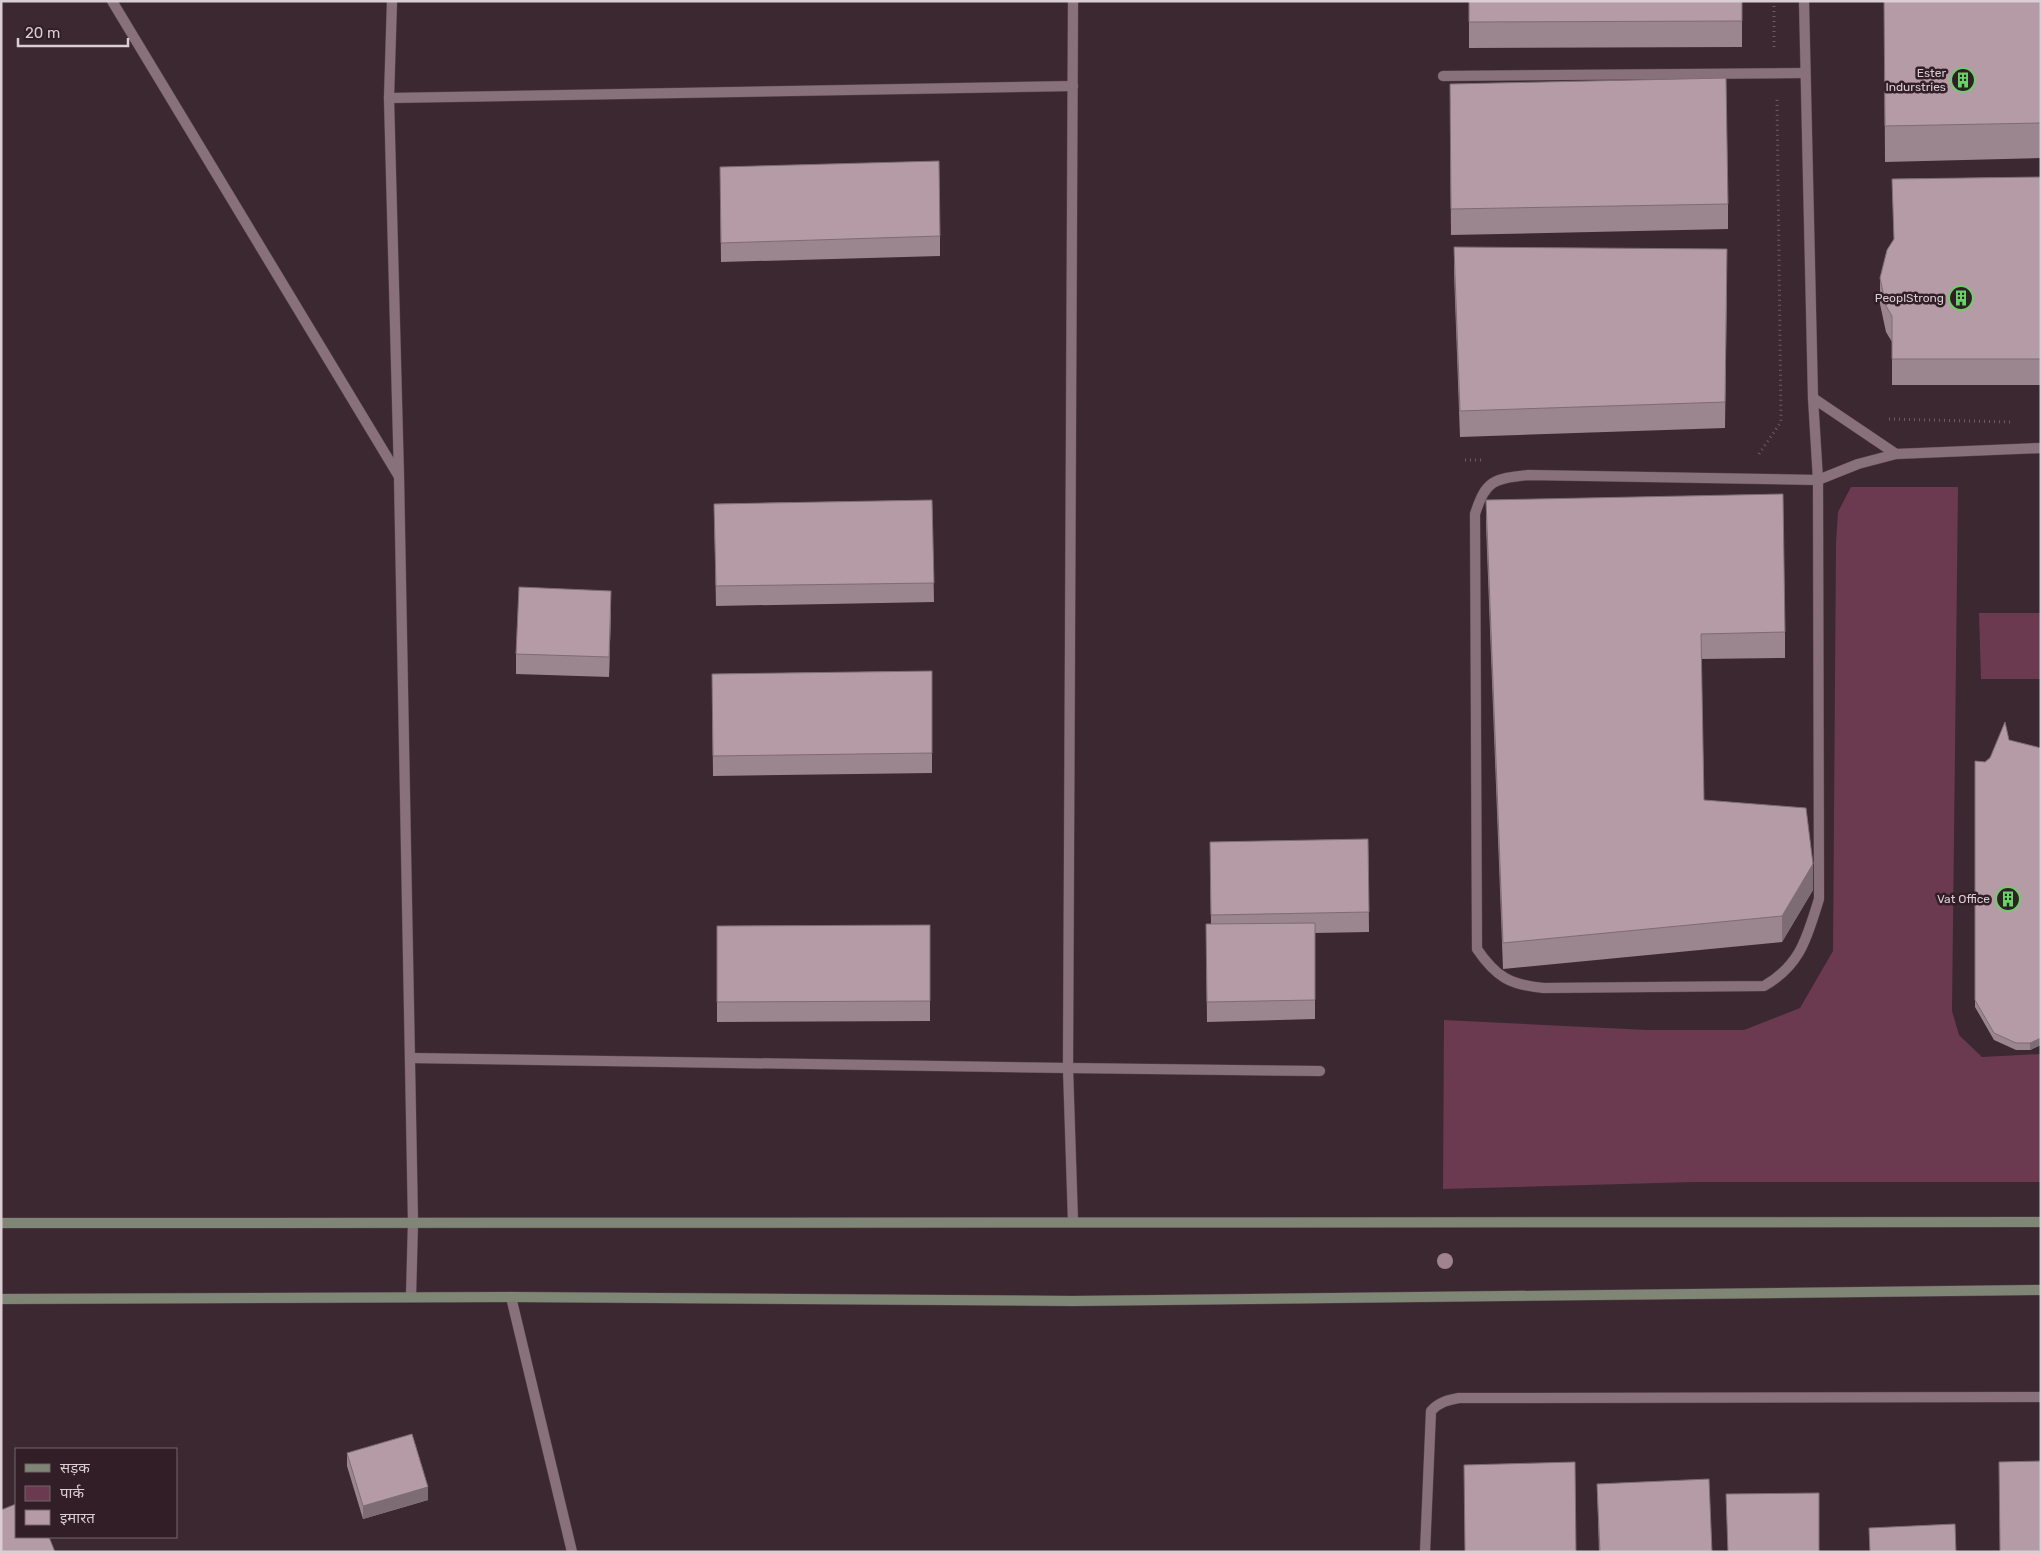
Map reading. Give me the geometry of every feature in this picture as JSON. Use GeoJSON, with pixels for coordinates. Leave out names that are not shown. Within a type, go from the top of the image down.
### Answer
{"type":"FeatureCollection","features":[{"type":"Feature","properties":{"kind":"main road"},"geometry":{"type":"LineString","coordinates":[[1,1223],[2041,1222]]}},
{"type":"Feature","properties":{"kind":"main road"},"geometry":{"type":"LineString","coordinates":[[1,1299],[511,1297],[1073,1301],[2041,1290]]}},
{"type":"Feature","properties":{"kind":"street"},"geometry":{"type":"LineString","coordinates":[[112,1],[399,476]]}},
{"type":"Feature","properties":{"kind":"street"},"geometry":{"type":"LineString","coordinates":[[392,1],[389,98],[399,476],[410,1058],[413,1222],[411,1297]]}},
{"type":"Feature","properties":{"kind":"street"},"geometry":{"type":"LineString","coordinates":[[1073,1],[1068,1068],[1073,1222]]}},
{"type":"Feature","properties":{"kind":"street"},"geometry":{"type":"LineString","coordinates":[[1804,1],[1813,398],[1818,480],[1819,899],[1807,940],[1780,976],[1764,986],[1544,988],[1523,986],[1506,980],[1490,967],[1477,949],[1475,514],[1482,494],[1492,482],[1528,475],[1818,480],[1858,464],[1896,454],[2041,448]]}},
{"type":"Feature","properties":{"kind":"street"},"geometry":{"type":"LineString","coordinates":[[1443,76],[1805,73]]}},
{"type":"Feature","properties":{"kind":"street"},"geometry":{"type":"LineString","coordinates":[[389,98],[1073,86]]}},
{"type":"Feature","properties":{"kind":"street"},"geometry":{"type":"LineString","coordinates":[[1813,398],[1896,454]]}},
{"type":"Feature","properties":{"kind":"street"},"geometry":{"type":"LineString","coordinates":[[410,1058],[1320,1071]]}},
{"type":"Feature","properties":{"kind":"street"},"geometry":{"type":"LineString","coordinates":[[511,1297],[572,1552]]}},
{"type":"Feature","properties":{"kind":"street"},"geometry":{"type":"LineString","coordinates":[[1425,1552],[1431,1411],[1436,1405],[1448,1400],[1459,1398],[2041,1397]]}},
{"type":"Feature","properties":{"kind":"path"},"geometry":{"type":"LineString","coordinates":[[1774,1],[1774,51]]}},
{"type":"Feature","properties":{"kind":"path"},"geometry":{"type":"LineString","coordinates":[[1758,456],[1781,422],[1777,98]]}},
{"type":"Feature","properties":{"kind":"path"},"geometry":{"type":"LineString","coordinates":[[1881,419],[2011,422]]}},
{"type":"Feature","properties":{"kind":"path"},"geometry":{"type":"LineString","coordinates":[[1465,460],[1485,460]]}},
{"type":"Feature","properties":{"kind":"green space"},"geometry":{"type":"Polygon","coordinates":[[[1851,487],[1958,487],[1952,1011],[1959,1035],[1982,1057],[2041,1054],[2041,1182],[1695,1182],[1443,1189],[1444,1020],[1647,1030],[1744,1030],[1800,1008],[1833,951],[1836,543],[1838,512],[1851,487]]]}},
{"type":"Feature","properties":{"kind":"green space"},"geometry":{"type":"Polygon","coordinates":[[[1979,613],[2041,613],[2041,679],[1981,679],[1979,613]]]}},
{"type":"Feature","properties":{"kind":"building"},"geometry":{"type":"Polygon","coordinates":[[[1469,1],[1742,1],[1742,21],[1469,22],[1469,1]]]}},
{"type":"Feature","properties":{"kind":"building","name":"Ester Indurstries"},"geometry":{"type":"Polygon","coordinates":[[[1884,1],[2041,1],[2041,123],[1885,126],[1884,1]]]}},
{"type":"Feature","properties":{"kind":"building"},"geometry":{"type":"Polygon","coordinates":[[[1726,78],[1728,204],[1451,209],[1450,84],[1726,78]]]}},
{"type":"Feature","properties":{"kind":"building"},"geometry":{"type":"Polygon","coordinates":[[[939,161],[940,236],[721,243],[720,167],[939,161]]]}},
{"type":"Feature","properties":{"kind":"building","name":"PeoplStrong"},"geometry":{"type":"Polygon","coordinates":[[[2041,177],[2041,359],[1892,359],[1892,316],[1886,306],[1880,278],[1887,250],[1894,239],[1892,179],[2041,177]]]}},
{"type":"Feature","properties":{"kind":"building"},"geometry":{"type":"Polygon","coordinates":[[[1454,247],[1727,249],[1725,402],[1460,411],[1454,247]]]}},
{"type":"Feature","properties":{"kind":"building"},"geometry":{"type":"Polygon","coordinates":[[[1783,494],[1785,632],[1701,634],[1704,800],[1806,808],[1813,864],[1782,916],[1503,943],[1486,500],[1783,494]]]}},
{"type":"Feature","properties":{"kind":"building"},"geometry":{"type":"Polygon","coordinates":[[[932,500],[934,583],[716,586],[714,504],[932,500]]]}},
{"type":"Feature","properties":{"kind":"building"},"geometry":{"type":"Polygon","coordinates":[[[519,587],[611,591],[609,657],[516,654],[519,587]]]}},
{"type":"Feature","properties":{"kind":"building"},"geometry":{"type":"Polygon","coordinates":[[[932,671],[932,753],[713,756],[712,674],[932,671]]]}},
{"type":"Feature","properties":{"kind":"building","name":"Vat Office"},"geometry":{"type":"Polygon","coordinates":[[[2005,722],[2009,740],[2041,748],[2041,1038],[2030,1043],[2016,1043],[1994,1033],[1975,1000],[1975,761],[1985,762],[1990,758],[2005,722]]]}},
{"type":"Feature","properties":{"kind":"building"},"geometry":{"type":"Polygon","coordinates":[[[1368,839],[1369,912],[1211,915],[1210,842],[1368,839]]]}},
{"type":"Feature","properties":{"kind":"building"},"geometry":{"type":"Polygon","coordinates":[[[1315,923],[1315,1000],[1207,1002],[1206,924],[1315,923]]]}},
{"type":"Feature","properties":{"kind":"building"},"geometry":{"type":"Polygon","coordinates":[[[930,925],[930,1001],[717,1002],[717,926],[930,925]]]}},
{"type":"Feature","properties":{"kind":"building"},"geometry":{"type":"Polygon","coordinates":[[[412,1434],[428,1487],[363,1506],[347,1453],[412,1434]]]}},
{"type":"Feature","properties":{"kind":"building"},"geometry":{"type":"Polygon","coordinates":[[[2041,1461],[2041,1552],[2000,1552],[1999,1462],[2041,1461]]]}},
{"type":"Feature","properties":{"kind":"building"},"geometry":{"type":"Polygon","coordinates":[[[1575,1462],[1576,1552],[1465,1552],[1464,1465],[1575,1462]]]}},
{"type":"Feature","properties":{"kind":"building"},"geometry":{"type":"Polygon","coordinates":[[[1709,1479],[1712,1552],[1600,1552],[1597,1484],[1709,1479]]]}},
{"type":"Feature","properties":{"kind":"building"},"geometry":{"type":"Polygon","coordinates":[[[1819,1493],[1819,1552],[1728,1552],[1726,1494],[1819,1493]]]}},
{"type":"Feature","properties":{"kind":"building"},"geometry":{"type":"Polygon","coordinates":[[[15,1504],[15,1538],[49,1538],[55,1552],[1,1552],[1,1510],[15,1504]]]}},
{"type":"Feature","properties":{"kind":"building"},"geometry":{"type":"Polygon","coordinates":[[[1955,1524],[1956,1552],[1870,1552],[1869,1528],[1955,1524]]]}},
{"type":"Feature","properties":{"kind":"place","name":"Ester Indurstries"},"geometry":{"type":"Point","coordinates":[1963,80]}},
{"type":"Feature","properties":{"kind":"place","name":"PeoplStrong"},"geometry":{"type":"Point","coordinates":[1961,298]}},
{"type":"Feature","properties":{"kind":"place","name":"Vat Office"},"geometry":{"type":"Point","coordinates":[2008,899]}}]}
